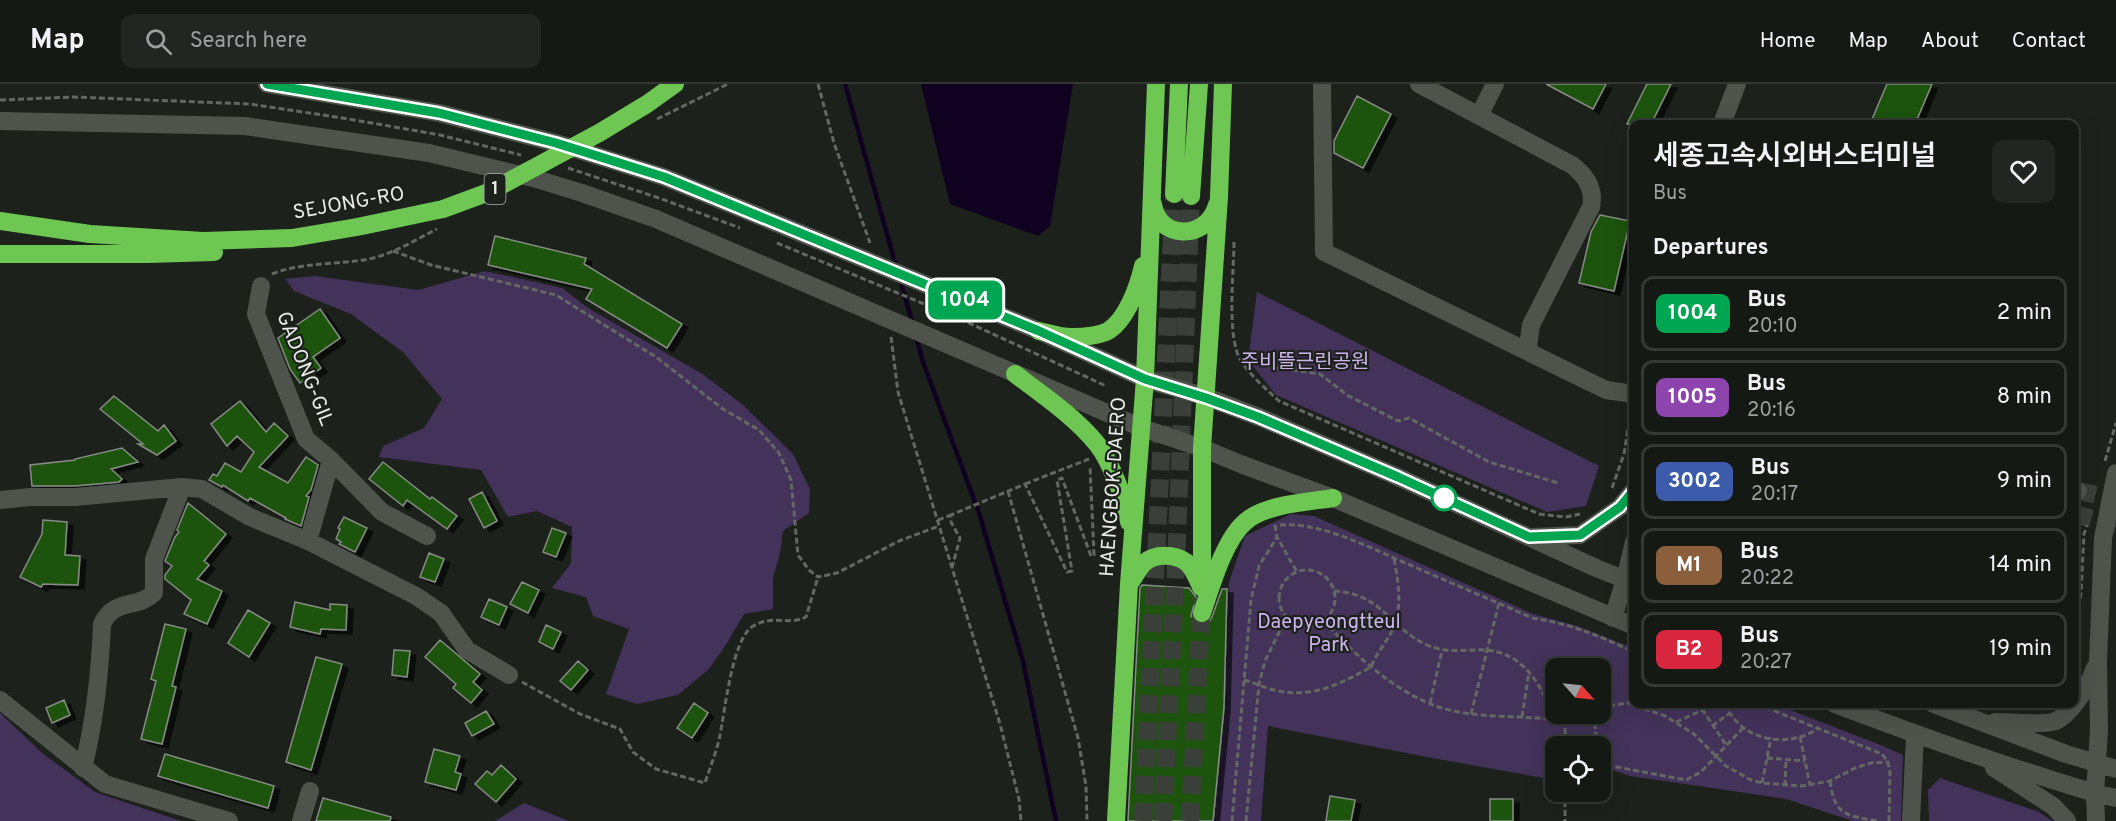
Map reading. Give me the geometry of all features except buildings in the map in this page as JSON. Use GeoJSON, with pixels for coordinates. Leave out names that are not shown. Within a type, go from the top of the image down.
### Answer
{"type":"FeatureCollection","features":[{"type":"Feature","properties":{"kind":"highway","name":"SEJONG-RO"},"geometry":{"type":"LineString","coordinates":[[0,221],[90,234],[203,241],[292,238],[357,227],[443,209],[489,192],[598,133],[675,84]]}},
{"type":"Feature","properties":{"kind":"highway","name":"HAENGBOK-DAERO"},"geometry":{"type":"LineString","coordinates":[[1116,821],[1129,584],[1145,379],[1156,84]]}},
{"type":"Feature","properties":{"kind":"highway"},"geometry":{"type":"LineString","coordinates":[[1179,84],[1182,195],[1199,84]]}},
{"type":"Feature","properties":{"kind":"highway"},"geometry":{"type":"LineString","coordinates":[[1129,584],[1145,562],[1164,555],[1174,556],[1186,562],[1202,588],[1202,447],[1219,197],[1223,84]]}},
{"type":"Feature","properties":{"kind":"highway"},"geometry":{"type":"LineString","coordinates":[[1152,199],[1155,215],[1173,229],[1185,232],[1197,230],[1206,225],[1214,216],[1219,197]]}},
{"type":"Feature","properties":{"kind":"highway"},"geometry":{"type":"LineString","coordinates":[[1039,331],[1070,337],[1107,331],[1124,313],[1137,287],[1152,227]]}},
{"type":"Feature","properties":{"kind":"highway"},"geometry":{"type":"LineString","coordinates":[[0,254],[200,253],[249,249],[292,238]]}},
{"type":"Feature","properties":{"kind":"highway"},"geometry":{"type":"LineString","coordinates":[[1015,374],[1059,408],[1098,445],[1127,508],[1132,544]]}},
{"type":"Feature","properties":{"kind":"highway"},"geometry":{"type":"LineString","coordinates":[[1202,613],[1218,567],[1236,531],[1246,521],[1258,514],[1287,505],[1334,498]]}},
{"type":"Feature","properties":{"kind":"street"},"geometry":{"type":"LineString","coordinates":[[267,84],[439,113],[501,128],[664,177],[870,254],[951,295],[1039,331],[1145,379],[1258,417],[1629,581],[1613,618]]}},
{"type":"Feature","properties":{"kind":"street"},"geometry":{"type":"LineString","coordinates":[[1322,84],[1324,252],[1606,390],[1629,393]]}},
{"type":"Feature","properties":{"kind":"street"},"geometry":{"type":"LineString","coordinates":[[1419,84],[1572,165],[1582,173],[1590,189],[1591,207],[1531,325],[1528,346],[1531,353]]}},
{"type":"Feature","properties":{"kind":"street"},"geometry":{"type":"LineString","coordinates":[[1479,116],[1495,84]]}},
{"type":"Feature","properties":{"kind":"street"},"geometry":{"type":"LineString","coordinates":[[1724,120],[1737,84]]}},
{"type":"Feature","properties":{"kind":"street"},"geometry":{"type":"LineString","coordinates":[[0,121],[245,126],[429,153],[582,193],[656,219],[1142,428],[1202,447],[1243,465],[1334,498],[1629,624]]}},
{"type":"Feature","properties":{"kind":"street","name":"GADONG-GIL"},"geometry":{"type":"LineString","coordinates":[[261,286],[256,314],[306,439],[331,460],[382,512],[427,536]]}},
{"type":"Feature","properties":{"kind":"street"},"geometry":{"type":"LineString","coordinates":[[308,541],[331,460]]}},
{"type":"Feature","properties":{"kind":"street"},"geometry":{"type":"LineString","coordinates":[[2096,821],[2098,661],[2103,538],[2116,473]]}},
{"type":"Feature","properties":{"kind":"street"},"geometry":{"type":"LineString","coordinates":[[83,768],[90,743],[98,693],[102,624],[106,616],[118,606],[149,598],[154,593],[154,559],[182,487]]}},
{"type":"Feature","properties":{"kind":"street"},"geometry":{"type":"LineString","coordinates":[[0,500],[30,496],[75,497],[182,487],[202,489],[250,517],[308,541],[416,596],[441,612],[467,650],[510,675]]}},
{"type":"Feature","properties":{"kind":"street"},"geometry":{"type":"LineString","coordinates":[[1529,537],[1580,535],[1620,507],[1629,496]]}},
{"type":"Feature","properties":{"kind":"street"},"geometry":{"type":"LineString","coordinates":[[2079,698],[2089,684],[2098,661]]}},
{"type":"Feature","properties":{"kind":"street"},"geometry":{"type":"LineString","coordinates":[[0,700],[105,784],[229,821]]}},
{"type":"Feature","properties":{"kind":"street"},"geometry":{"type":"LineString","coordinates":[[1845,708],[1972,754],[2116,798]]}},
{"type":"Feature","properties":{"kind":"street"},"geometry":{"type":"LineString","coordinates":[[1945,708],[2116,770]]}},
{"type":"Feature","properties":{"kind":"street"},"geometry":{"type":"LineString","coordinates":[[1983,722],[2053,722],[2070,708]]}},
{"type":"Feature","properties":{"kind":"street"},"geometry":{"type":"LineString","coordinates":[[1911,821],[1915,735]]}},
{"type":"Feature","properties":{"kind":"street"},"geometry":{"type":"LineString","coordinates":[[1972,754],[2053,806],[2067,821]]}},
{"type":"Feature","properties":{"kind":"street"},"geometry":{"type":"LineString","coordinates":[[302,821],[310,791]]}},
{"type":"Feature","properties":{"kind":"path"},"geometry":{"type":"LineString","coordinates":[[818,84],[834,143],[870,254]]}},
{"type":"Feature","properties":{"kind":"path"},"geometry":{"type":"LineString","coordinates":[[598,177],[743,229]]}},
{"type":"Feature","properties":{"kind":"path"},"geometry":{"type":"LineString","coordinates":[[1234,240],[1232,318],[1240,359],[1263,387],[1279,401],[1539,514],[1566,517],[1582,514]]}},
{"type":"Feature","properties":{"kind":"path"},"geometry":{"type":"LineString","coordinates":[[775,243],[958,318],[1106,386]]}},
{"type":"Feature","properties":{"kind":"path"},"geometry":{"type":"LineString","coordinates":[[393,251],[431,265],[556,295],[656,357],[723,409],[759,430],[779,453],[791,480],[798,555],[809,570],[818,577],[837,573],[899,541],[939,526]]}},
{"type":"Feature","properties":{"kind":"path"},"geometry":{"type":"LineString","coordinates":[[879,281],[881,292]]}},
{"type":"Feature","properties":{"kind":"path"},"geometry":{"type":"LineString","coordinates":[[891,337],[898,392],[1000,724],[1019,800],[1021,821]]}},
{"type":"Feature","properties":{"kind":"path"},"geometry":{"type":"LineString","coordinates":[[1240,359],[1251,358],[1270,367],[1320,374],[1347,395],[1398,421],[1409,418],[1490,462],[1558,483]]}},
{"type":"Feature","properties":{"kind":"path"},"geometry":{"type":"LineString","coordinates":[[1607,494],[1613,487],[1624,454],[1629,424]]}},
{"type":"Feature","properties":{"kind":"path"},"geometry":{"type":"LineString","coordinates":[[938,520],[958,511],[1025,484],[1089,459],[1094,555],[1091,556],[1065,484],[1062,478],[1057,480],[1071,571],[1067,572],[1025,484]]}},
{"type":"Feature","properties":{"kind":"path"},"geometry":{"type":"LineString","coordinates":[[1008,491],[1078,738],[1086,786],[1087,821]]}},
{"type":"Feature","properties":{"kind":"path"},"geometry":{"type":"LineString","coordinates":[[951,514],[951,522],[960,538],[952,570]]}},
{"type":"Feature","properties":{"kind":"path"},"geometry":{"type":"LineString","coordinates":[[1266,530],[1275,525],[1292,524],[1321,529],[1532,618],[1554,621],[1585,630],[1629,650]]}},
{"type":"Feature","properties":{"kind":"path"},"geometry":{"type":"LineString","coordinates":[[1275,525],[1277,537],[1297,572]]}},
{"type":"Feature","properties":{"kind":"path"},"geometry":{"type":"LineString","coordinates":[[1232,821],[1251,600],[1259,566],[1271,543],[1277,537]]}},
{"type":"Feature","properties":{"kind":"path"},"geometry":{"type":"LineString","coordinates":[[1244,680],[1278,691],[1314,692],[1330,688],[1371,667],[1396,624],[1399,610],[1394,558]]}},
{"type":"Feature","properties":{"kind":"path"},"geometry":{"type":"LineString","coordinates":[[1313,570],[1321,573],[1328,579],[1334,591],[1333,608],[1323,620],[1308,626],[1300,625],[1287,616],[1282,609],[1280,591],[1289,576],[1297,572],[1313,570]]}},
{"type":"Feature","properties":{"kind":"path"},"geometry":{"type":"LineString","coordinates":[[510,675],[580,714],[620,729],[633,752],[656,769],[705,783],[720,737],[728,682],[739,647],[751,627],[771,619],[795,622],[806,617],[818,577]]}},
{"type":"Feature","properties":{"kind":"path"},"geometry":{"type":"LineString","coordinates":[[1334,591],[1358,595],[1370,600],[1396,624],[1428,645],[1456,652],[1486,650],[1511,658],[1530,672],[1545,694]]}},
{"type":"Feature","properties":{"kind":"path"},"geometry":{"type":"LineString","coordinates":[[1471,714],[1499,603]]}},
{"type":"Feature","properties":{"kind":"path"},"geometry":{"type":"LineString","coordinates":[[1246,821],[1259,684],[1265,661],[1287,616]]}},
{"type":"Feature","properties":{"kind":"path"},"geometry":{"type":"LineString","coordinates":[[1323,620],[1371,667],[1403,689],[1430,703],[1471,714],[1545,717]]}},
{"type":"Feature","properties":{"kind":"path"},"geometry":{"type":"LineString","coordinates":[[1430,703],[1442,650]]}},
{"type":"Feature","properties":{"kind":"path"},"geometry":{"type":"LineString","coordinates":[[1522,717],[1530,672]]}},
{"type":"Feature","properties":{"kind":"path"},"geometry":{"type":"LineString","coordinates":[[1611,705],[1628,703]]}},
{"type":"Feature","properties":{"kind":"path"},"geometry":{"type":"LineString","coordinates":[[1642,708],[1676,722],[1694,734],[1735,772],[1762,783],[1785,786],[1810,785],[1830,781],[1855,768],[1871,763],[1888,762]]}},
{"type":"Feature","properties":{"kind":"path"},"geometry":{"type":"LineString","coordinates":[[1676,722],[1707,708]]}},
{"type":"Feature","properties":{"kind":"path"},"geometry":{"type":"LineString","coordinates":[[1727,708],[1743,728],[1761,737],[1783,740],[1800,737],[1818,729]]}},
{"type":"Feature","properties":{"kind":"path"},"geometry":{"type":"LineString","coordinates":[[1767,708],[1882,754],[1888,762],[1890,772],[1889,821]]}},
{"type":"Feature","properties":{"kind":"path"},"geometry":{"type":"LineString","coordinates":[[1702,710],[1726,745]]}},
{"type":"Feature","properties":{"kind":"path"},"geometry":{"type":"LineString","coordinates":[[1712,726],[1730,713]]}},
{"type":"Feature","properties":{"kind":"path"},"geometry":{"type":"LineString","coordinates":[[1611,764],[1686,780],[1701,772],[1743,728]]}},
{"type":"Feature","properties":{"kind":"path"},"geometry":{"type":"LineString","coordinates":[[1800,737],[1810,785]]}},
{"type":"Feature","properties":{"kind":"path"},"geometry":{"type":"LineString","coordinates":[[1762,783],[1771,738]]}},
{"type":"Feature","properties":{"kind":"path"},"geometry":{"type":"LineString","coordinates":[[1767,758],[1805,761]]}},
{"type":"Feature","properties":{"kind":"path"},"geometry":{"type":"LineString","coordinates":[[1785,786],[1786,760]]}},
{"type":"Feature","properties":{"kind":"path"},"geometry":{"type":"LineString","coordinates":[[1830,781],[1836,807],[1847,814],[1879,821]]}},
{"type":"Feature","properties":{"kind":"path"},"geometry":{"type":"LineString","coordinates":[[1565,802],[1565,821]]}},
{"type":"Feature","properties":{"kind":"green space"},"geometry":{"type":"Polygon","coordinates":[[[485,271],[562,288],[588,308],[704,375],[743,405],[793,454],[810,489],[809,513],[783,531],[773,578],[773,609],[744,614],[709,669],[678,695],[637,704],[606,694],[629,629],[593,616],[586,597],[552,588],[571,563],[572,527],[537,511],[508,517],[481,470],[379,457],[383,446],[424,428],[442,399],[404,353],[351,314],[294,291],[285,279],[315,276],[418,290],[485,271]]]}},
{"type":"Feature","properties":{"kind":"green space","name":"주비뜰근린공원"},"geometry":{"type":"Polygon","coordinates":[[[1257,292],[1599,466],[1586,506],[1547,512],[1276,395],[1248,360],[1257,292]]]}},
{"type":"Feature","properties":{"kind":"green space","name":"Daepyeongtteul Park"},"geometry":{"type":"Polygon","coordinates":[[[1291,514],[1314,516],[1533,614],[1577,626],[1629,646],[1629,708],[1785,708],[1903,755],[1901,821],[1853,821],[1786,799],[1630,776],[1611,769],[1611,736],[1545,736],[1545,778],[1268,726],[1261,821],[1213,821],[1223,718],[1229,582],[1245,536],[1291,514]]]}},
{"type":"Feature","properties":{"kind":"green space"},"geometry":{"type":"Polygon","coordinates":[[[0,713],[42,753],[95,792],[181,821],[0,821],[0,713]]]}},
{"type":"Feature","properties":{"kind":"green space"},"geometry":{"type":"Polygon","coordinates":[[[1940,778],[2039,812],[2052,821],[1929,821],[1928,790],[1940,778]]]}},
{"type":"Feature","properties":{"kind":"green space"},"geometry":{"type":"Polygon","coordinates":[[[524,803],[569,821],[495,821],[524,803]]]}},
{"type":"Feature","properties":{"kind":"shaded area"},"geometry":{"type":"Polygon","coordinates":[[[921,84],[1073,84],[1050,226],[1038,236],[950,204],[921,84]]]}},
{"type":"Feature","properties":{"kind":"waterway"},"geometry":{"type":"LineString","coordinates":[[845,84],[896,266]]}},
{"type":"Feature","properties":{"kind":"waterway"},"geometry":{"type":"LineString","coordinates":[[900,280],[913,324]]}},
{"type":"Feature","properties":{"kind":"waterway"},"geometry":{"type":"LineString","coordinates":[[916,337],[923,362],[979,513],[1023,661],[1056,821]]}},
{"type":"Feature","properties":{"kind":"tunnel"},"geometry":{"type":"LineString","coordinates":[[1143,821],[1174,194]]}},
{"type":"Feature","properties":{"kind":"tunnel"},"geometry":{"type":"LineString","coordinates":[[1163,821],[1191,196]]}},
{"type":"Feature","properties":{"kind":"tunnel"},"geometry":{"type":"LineString","coordinates":[[2079,491],[2116,499]]}},
{"type":"Feature","properties":{"kind":"tunnel"},"geometry":{"type":"LineString","coordinates":[[2079,515],[2116,525]]}},
{"type":"Feature","properties":{"kind":"tunnel"},"geometry":{"type":"LineString","coordinates":[[1190,821],[1202,598]]}},
{"type":"Feature","properties":{"kind":"bus line","name":"1004"},"geometry":{"type":"LineString","coordinates":[[267,84],[439,113],[556,143],[664,177],[1039,331],[1145,379],[1258,417],[1398,477],[1529,537],[1580,535],[1620,507],[1629,496]]}}]}
